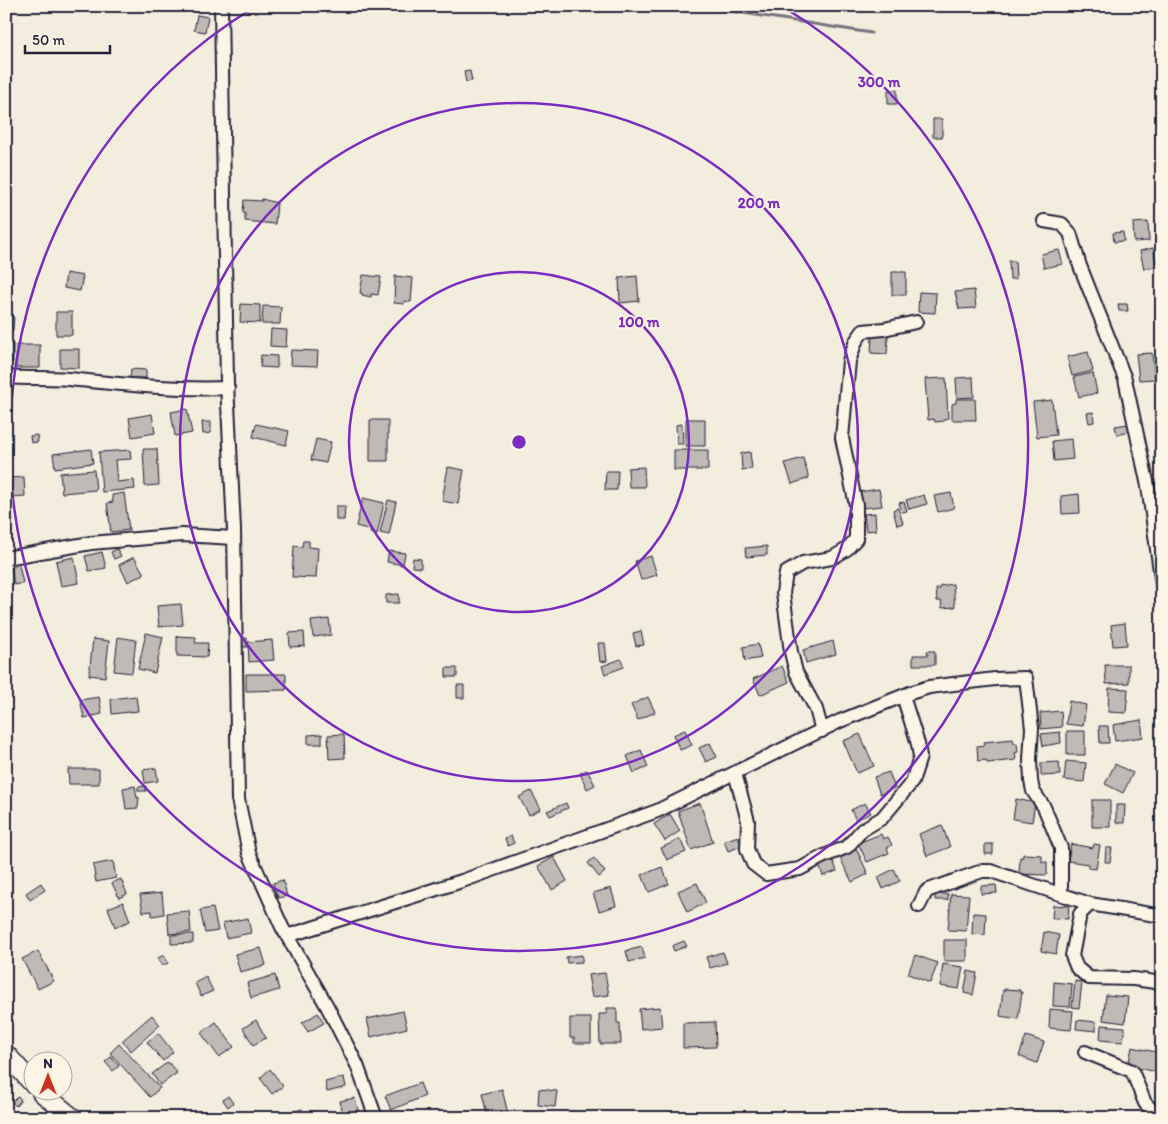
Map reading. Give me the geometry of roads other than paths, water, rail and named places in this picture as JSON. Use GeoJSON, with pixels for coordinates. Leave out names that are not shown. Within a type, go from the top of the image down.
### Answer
{"type":"FeatureCollection","features":[{"type":"Feature","properties":{"kind":"main road"},"geometry":{"type":"LineString","coordinates":[[6,1054],[22,1072]]}},
{"type":"Feature","properties":{"kind":"main road"},"geometry":{"type":"LineString","coordinates":[[54,1102],[73,1118]]}},
{"type":"Feature","properties":{"kind":"street"},"geometry":{"type":"LineString","coordinates":[[221,6],[228,388],[234,538],[238,799],[249,853],[287,936],[327,1006],[357,1066],[376,1118]]}},
{"type":"Feature","properties":{"kind":"street"},"geometry":{"type":"LineString","coordinates":[[1044,221],[1062,224],[1070,233],[1080,266],[1124,379],[1148,486],[1162,585]]}},
{"type":"Feature","properties":{"kind":"street"},"geometry":{"type":"LineString","coordinates":[[822,730],[816,709],[796,672],[791,652],[783,593],[786,573],[803,563],[832,558],[847,549],[856,539],[856,505],[842,438],[849,361],[856,341],[863,331],[884,329],[916,322]]}},
{"type":"Feature","properties":{"kind":"street"},"geometry":{"type":"LineString","coordinates":[[6,377],[77,380],[191,390],[228,388]]}},
{"type":"Feature","properties":{"kind":"street"},"geometry":{"type":"LineString","coordinates":[[6,558],[91,543],[182,535],[234,538]]}},
{"type":"Feature","properties":{"kind":"street"},"geometry":{"type":"LineString","coordinates":[[287,936],[462,881],[657,811],[822,730],[903,696],[930,687],[995,679],[1026,678],[1032,728],[1031,781],[1033,792],[1044,807],[1060,848],[1061,894]]}},
{"type":"Feature","properties":{"kind":"street"},"geometry":{"type":"LineString","coordinates":[[735,773],[748,821],[747,849],[753,864],[766,874],[800,869],[822,856],[847,847],[862,830],[882,818],[912,782],[920,757],[918,744],[903,696]]}},
{"type":"Feature","properties":{"kind":"street"},"geometry":{"type":"LineString","coordinates":[[919,906],[929,890],[982,871],[991,871],[1090,904],[1162,916]]}},
{"type":"Feature","properties":{"kind":"street"},"geometry":{"type":"LineString","coordinates":[[1090,904],[1080,914],[1078,922],[1072,956],[1077,968],[1089,978],[1134,979],[1162,983]]}},
{"type":"Feature","properties":{"kind":"street"},"geometry":{"type":"LineString","coordinates":[[1085,1052],[1132,1071],[1145,1103],[1160,1118]]}},
{"type":"Feature","properties":{"kind":"waterway"},"geometry":{"type":"LineString","coordinates":[[699,6],[871,33]]}}]}
